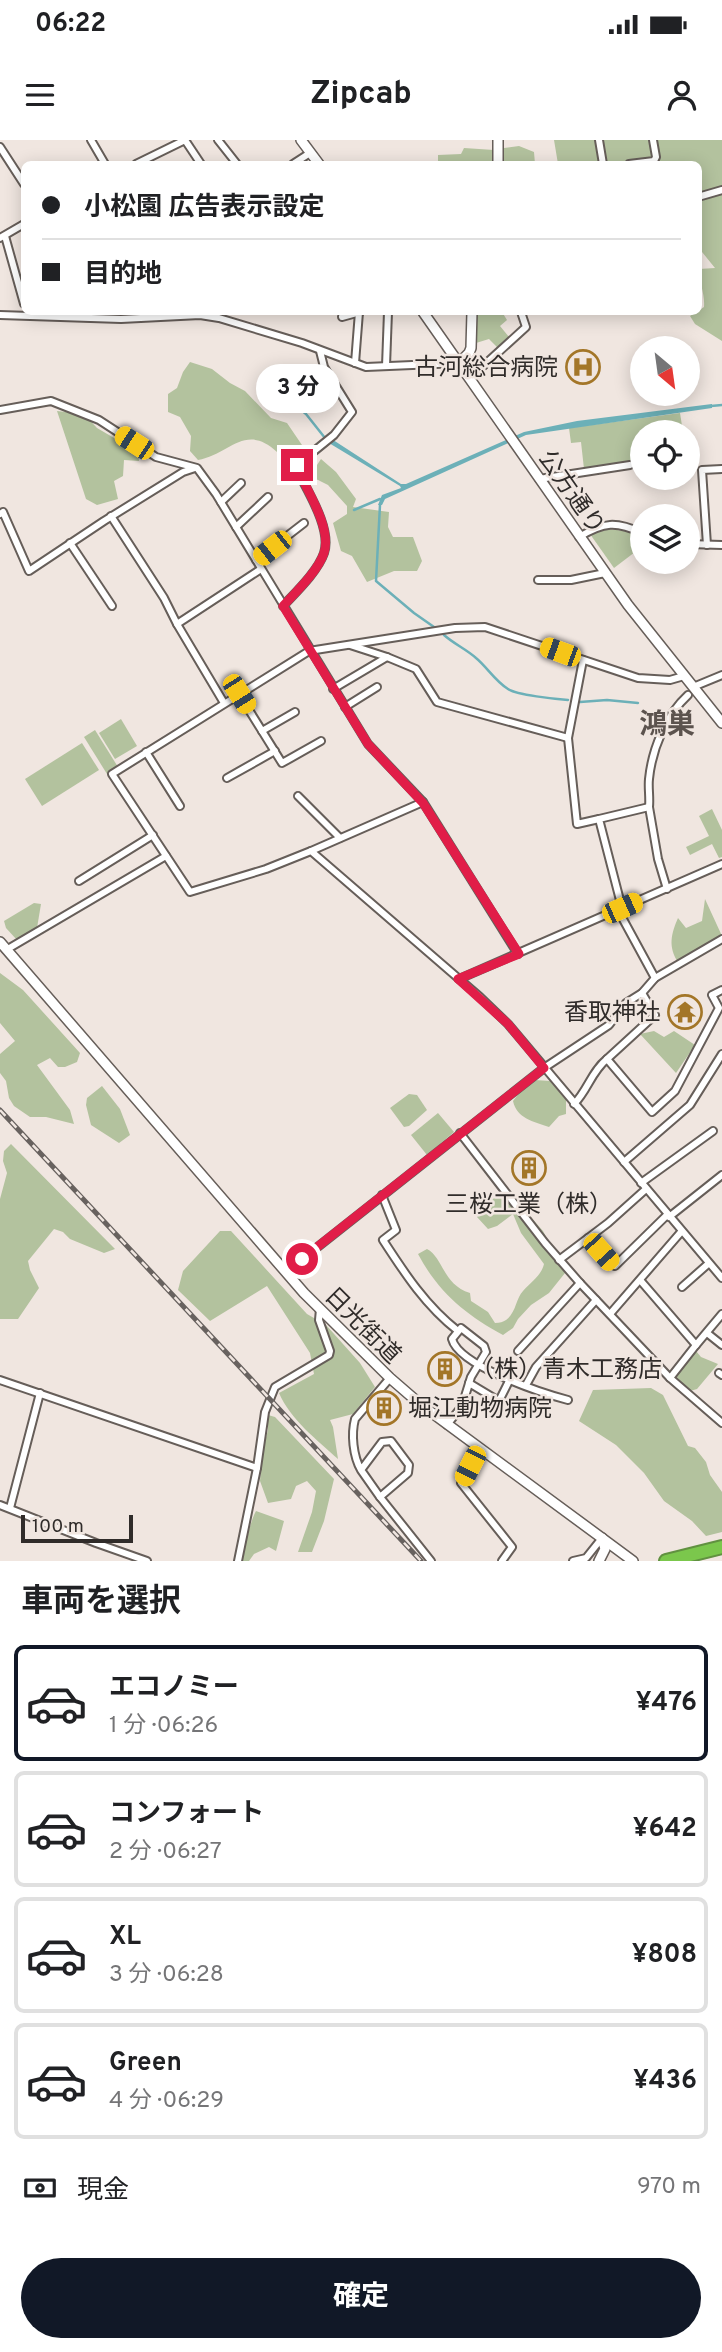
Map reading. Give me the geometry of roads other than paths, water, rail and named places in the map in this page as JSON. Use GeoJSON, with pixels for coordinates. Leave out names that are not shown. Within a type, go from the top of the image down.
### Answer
{"type":"FeatureCollection","features":[{"type":"Feature","properties":{"kind":"highway"},"geometry":{"type":"LineString","coordinates":[[666,1561],[722,1547]]}},
{"type":"Feature","properties":{"kind":"main road"},"geometry":{"type":"LineString","coordinates":[[301,140],[317,161]]}},
{"type":"Feature","properties":{"kind":"main road"},"geometry":{"type":"LineString","coordinates":[[498,140],[498,161]]}},
{"type":"Feature","properties":{"kind":"main road","name":"公方通り"},"geometry":{"type":"LineString","coordinates":[[425,315],[605,573],[684,676],[691,691],[722,723]]}},
{"type":"Feature","properties":{"kind":"main road"},"geometry":{"type":"LineString","coordinates":[[459,363],[471,348],[475,315]]}},
{"type":"Feature","properties":{"kind":"main road","name":"日光街道"},"geometry":{"type":"LineString","coordinates":[[3,946],[286,1272],[390,1378],[447,1425],[633,1561]]}},
{"type":"Feature","properties":{"kind":"main road"},"geometry":{"type":"LineString","coordinates":[[599,1561],[605,1549],[602,1538]]}},
{"type":"Feature","properties":{"kind":"main road"},"geometry":{"type":"LineString","coordinates":[[685,1561],[698,1554]]}},
{"type":"Feature","properties":{"kind":"street"},"geometry":{"type":"LineString","coordinates":[[91,140],[103,161]]}},
{"type":"Feature","properties":{"kind":"street"},"geometry":{"type":"LineString","coordinates":[[141,161],[182,140],[199,161]]}},
{"type":"Feature","properties":{"kind":"street"},"geometry":{"type":"LineString","coordinates":[[218,140],[235,161]]}},
{"type":"Feature","properties":{"kind":"street"},"geometry":{"type":"LineString","coordinates":[[599,140],[602,161]]}},
{"type":"Feature","properties":{"kind":"street"},"geometry":{"type":"LineString","coordinates":[[653,140],[654,161]]}},
{"type":"Feature","properties":{"kind":"street"},"geometry":{"type":"LineString","coordinates":[[0,147],[21,179]]}},
{"type":"Feature","properties":{"kind":"street"},"geometry":{"type":"LineString","coordinates":[[298,161],[310,153]]}},
{"type":"Feature","properties":{"kind":"street"},"geometry":{"type":"LineString","coordinates":[[702,196],[722,191]]}},
{"type":"Feature","properties":{"kind":"street"},"geometry":{"type":"LineString","coordinates":[[21,226],[2,237],[21,295]]}},
{"type":"Feature","properties":{"kind":"street"},"geometry":{"type":"LineString","coordinates":[[0,315],[21,314]]}},
{"type":"Feature","properties":{"kind":"street"},"geometry":{"type":"LineString","coordinates":[[37,315],[75,319],[200,315],[219,318],[366,367],[459,363]]}},
{"type":"Feature","properties":{"kind":"street"},"geometry":{"type":"LineString","coordinates":[[342,317],[349,315]]}},
{"type":"Feature","properties":{"kind":"street"},"geometry":{"type":"LineString","coordinates":[[355,363],[360,315]]}},
{"type":"Feature","properties":{"kind":"street"},"geometry":{"type":"LineString","coordinates":[[386,366],[388,315]]}},
{"type":"Feature","properties":{"kind":"street"},"geometry":{"type":"LineString","coordinates":[[470,378],[526,327],[523,315]]}},
{"type":"Feature","properties":{"kind":"street"},"geometry":{"type":"LineString","coordinates":[[283,606],[324,555],[326,539],[320,515],[297,465],[334,435],[352,412],[324,367],[320,351]]}},
{"type":"Feature","properties":{"kind":"street"},"geometry":{"type":"LineString","coordinates":[[0,410],[51,401],[99,420],[156,457],[197,467],[368,744],[423,803],[519,954]]}},
{"type":"Feature","properties":{"kind":"street"},"geometry":{"type":"LineString","coordinates":[[539,479],[630,465]]}},
{"type":"Feature","properties":{"kind":"street"},"geometry":{"type":"LineString","coordinates":[[0,514],[3,512],[29,571],[111,516],[183,472],[197,467]]}},
{"type":"Feature","properties":{"kind":"street"},"geometry":{"type":"LineString","coordinates":[[707,545],[702,470],[722,469]]}},
{"type":"Feature","properties":{"kind":"street"},"geometry":{"type":"LineString","coordinates":[[220,502],[241,483]]}},
{"type":"Feature","properties":{"kind":"street"},"geometry":{"type":"LineString","coordinates":[[236,527],[268,498]]}},
{"type":"Feature","properties":{"kind":"street"},"geometry":{"type":"LineString","coordinates":[[111,516],[164,598],[224,703]]}},
{"type":"Feature","properties":{"kind":"street"},"geometry":{"type":"LineString","coordinates":[[256,560],[304,523]]}},
{"type":"Feature","properties":{"kind":"street"},"geometry":{"type":"LineString","coordinates":[[579,537],[599,525],[630,527]]}},
{"type":"Feature","properties":{"kind":"street"},"geometry":{"type":"LineString","coordinates":[[70,543],[112,606]]}},
{"type":"Feature","properties":{"kind":"street"},"geometry":{"type":"LineString","coordinates":[[700,545],[722,545]]}},
{"type":"Feature","properties":{"kind":"street"},"geometry":{"type":"LineString","coordinates":[[177,624],[261,569]]}},
{"type":"Feature","properties":{"kind":"street"},"geometry":{"type":"LineString","coordinates":[[538,580],[571,580],[605,573]]}},
{"type":"Feature","properties":{"kind":"street"},"geometry":{"type":"LineString","coordinates":[[423,803],[267,869],[190,892],[112,774],[309,650],[456,628],[485,627],[638,678],[670,680],[684,676]]}},
{"type":"Feature","properties":{"kind":"street"},"geometry":{"type":"LineString","coordinates":[[348,645],[416,669],[437,702],[568,737]]}},
{"type":"Feature","properties":{"kind":"street"},"geometry":{"type":"LineString","coordinates":[[333,689],[387,657]]}},
{"type":"Feature","properties":{"kind":"street"},"geometry":{"type":"LineString","coordinates":[[583,660],[568,737],[577,824],[649,807]]}},
{"type":"Feature","properties":{"kind":"street"},"geometry":{"type":"LineString","coordinates":[[667,889],[657,859],[649,807],[648,783],[655,752],[669,718],[691,691],[722,675]]}},
{"type":"Feature","properties":{"kind":"street"},"geometry":{"type":"LineString","coordinates":[[345,707],[377,687]]}},
{"type":"Feature","properties":{"kind":"street"},"geometry":{"type":"LineString","coordinates":[[239,694],[282,763],[321,741]]}},
{"type":"Feature","properties":{"kind":"street"},"geometry":{"type":"LineString","coordinates":[[262,731],[295,712]]}},
{"type":"Feature","properties":{"kind":"street"},"geometry":{"type":"LineString","coordinates":[[227,778],[275,751]]}},
{"type":"Feature","properties":{"kind":"street"},"geometry":{"type":"LineString","coordinates":[[146,752],[180,806]]}},
{"type":"Feature","properties":{"kind":"street"},"geometry":{"type":"LineString","coordinates":[[298,796],[340,838]]}},
{"type":"Feature","properties":{"kind":"street"},"geometry":{"type":"LineString","coordinates":[[599,819],[620,909],[655,978]]}},
{"type":"Feature","properties":{"kind":"street"},"geometry":{"type":"LineString","coordinates":[[79,881],[153,835]]}},
{"type":"Feature","properties":{"kind":"street"},"geometry":{"type":"LineString","coordinates":[[311,851],[508,1024],[722,1278]]}},
{"type":"Feature","properties":{"kind":"street"},"geometry":{"type":"LineString","coordinates":[[3,946],[166,856]]}},
{"type":"Feature","properties":{"kind":"street"},"geometry":{"type":"LineString","coordinates":[[458,979],[722,864]]}},
{"type":"Feature","properties":{"kind":"street"},"geometry":{"type":"LineString","coordinates":[[286,1272],[544,1068],[609,1025],[626,1003],[642,993],[655,978],[722,939]]}},
{"type":"Feature","properties":{"kind":"street"},"geometry":{"type":"LineString","coordinates":[[607,1059],[652,1112],[675,1091],[719,1008],[712,996],[722,989]]}},
{"type":"Feature","properties":{"kind":"street"},"geometry":{"type":"LineString","coordinates":[[574,1104],[588,1087],[597,1067],[655,1015],[642,993]]}},
{"type":"Feature","properties":{"kind":"street"},"geometry":{"type":"LineString","coordinates":[[624,1162],[690,1105],[722,1054]]}},
{"type":"Feature","properties":{"kind":"street"},"geometry":{"type":"LineString","coordinates":[[559,1260],[589,1238],[643,1186],[713,1131]]}},
{"type":"Feature","properties":{"kind":"street"},"geometry":{"type":"LineString","coordinates":[[460,1133],[579,1283],[670,1378],[722,1423]]}},
{"type":"Feature","properties":{"kind":"street"},"geometry":{"type":"LineString","coordinates":[[589,1238],[615,1266],[668,1216],[722,1175]]}},
{"type":"Feature","properties":{"kind":"street"},"geometry":{"type":"LineString","coordinates":[[382,1195],[396,1230],[383,1240],[411,1284],[440,1317],[458,1331]]}},
{"type":"Feature","properties":{"kind":"street"},"geometry":{"type":"LineString","coordinates":[[610,1314],[681,1232]]}},
{"type":"Feature","properties":{"kind":"street"},"geometry":{"type":"LineString","coordinates":[[682,1287],[708,1264]]}},
{"type":"Feature","properties":{"kind":"street"},"geometry":{"type":"LineString","coordinates":[[640,1280],[696,1345]]}},
{"type":"Feature","properties":{"kind":"street"},"geometry":{"type":"LineString","coordinates":[[518,1350],[579,1283]]}},
{"type":"Feature","properties":{"kind":"street"},"geometry":{"type":"LineString","coordinates":[[526,1385],[536,1367],[596,1300]]}},
{"type":"Feature","properties":{"kind":"street"},"geometry":{"type":"LineString","coordinates":[[237,1561],[257,1468],[265,1412],[275,1387],[329,1355],[319,1320],[320,1309]]}},
{"type":"Feature","properties":{"kind":"street"},"geometry":{"type":"LineString","coordinates":[[670,1378],[722,1314]]}},
{"type":"Feature","properties":{"kind":"street"},"geometry":{"type":"LineString","coordinates":[[447,1425],[462,1406],[471,1377],[479,1364],[486,1352],[484,1346],[461,1328],[452,1339],[454,1348],[479,1364],[510,1379],[545,1394],[568,1400]]}},
{"type":"Feature","properties":{"kind":"street"},"geometry":{"type":"LineString","coordinates":[[707,1333],[722,1345]]}},
{"type":"Feature","properties":{"kind":"street"},"geometry":{"type":"LineString","coordinates":[[390,1378],[355,1419],[353,1427],[356,1461],[380,1497],[431,1561]]}},
{"type":"Feature","properties":{"kind":"street"},"geometry":{"type":"LineString","coordinates":[[470,1383],[499,1401],[510,1379]]}},
{"type":"Feature","properties":{"kind":"street"},"geometry":{"type":"LineString","coordinates":[[0,1380],[257,1468]]}},
{"type":"Feature","properties":{"kind":"street"},"geometry":{"type":"LineString","coordinates":[[10,1508],[40,1393]]}},
{"type":"Feature","properties":{"kind":"street"},"geometry":{"type":"LineString","coordinates":[[360,1470],[382,1442],[391,1441],[409,1465],[408,1473],[380,1497]]}},
{"type":"Feature","properties":{"kind":"street"},"geometry":{"type":"LineString","coordinates":[[483,1451],[470,1466],[461,1483],[512,1547],[502,1561]]}},
{"type":"Feature","properties":{"kind":"street"},"geometry":{"type":"LineString","coordinates":[[0,1505],[96,1544],[147,1561]]}},
{"type":"Feature","properties":{"kind":"street"},"geometry":{"type":"LineString","coordinates":[[573,1561],[586,1558],[602,1538]]}},
{"type":"Feature","properties":{"kind":"water"},"geometry":{"type":"Polygon","coordinates":[[[712,404],[712,408],[526,435],[385,499],[382,505],[378,505],[382,495],[401,488],[400,486],[324,440],[327,436],[401,484],[406,484],[524,432],[577,421],[712,404]]]}},
{"type":"Feature","properties":{"kind":"waterway"},"geometry":{"type":"LineString","coordinates":[[279,392],[306,414],[325,438]]}},
{"type":"Feature","properties":{"kind":"waterway"},"geometry":{"type":"LineString","coordinates":[[711,406],[722,405]]}},
{"type":"Feature","properties":{"kind":"waterway"},"geometry":{"type":"LineString","coordinates":[[354,510],[380,499]]}},
{"type":"Feature","properties":{"kind":"waterway"},"geometry":{"type":"LineString","coordinates":[[380,505],[376,581],[434,627]]}},
{"type":"Feature","properties":{"kind":"waterway"},"geometry":{"type":"LineString","coordinates":[[444,635],[476,658],[508,689],[528,695],[568,700]]}},
{"type":"Feature","properties":{"kind":"waterway"},"geometry":{"type":"LineString","coordinates":[[580,702],[607,700],[638,703]]}},
{"type":"Feature","properties":{"kind":"railway"},"geometry":{"type":"LineString","coordinates":[[0,1110],[421,1561]]}},
{"type":"Feature","properties":{"kind":"place","name":"古河総合病院"},"geometry":{"type":"Point","coordinates":[583,367]}},
{"type":"Feature","properties":{"kind":"place","name":"香取神社"},"geometry":{"type":"Point","coordinates":[685,1012]}},
{"type":"Feature","properties":{"kind":"place","name":"三桜工業（株）"},"geometry":{"type":"Point","coordinates":[529,1168]}},
{"type":"Feature","properties":{"kind":"place","name":"（株）青木工務店"},"geometry":{"type":"Point","coordinates":[445,1369]}},
{"type":"Feature","properties":{"kind":"place","name":"堀江動物病院"},"geometry":{"type":"Point","coordinates":[384,1408]}},
{"type":"Feature","properties":{"kind":"district","name":"鴻巣"},"geometry":{"type":"Point","coordinates":[667,723]}}]}
